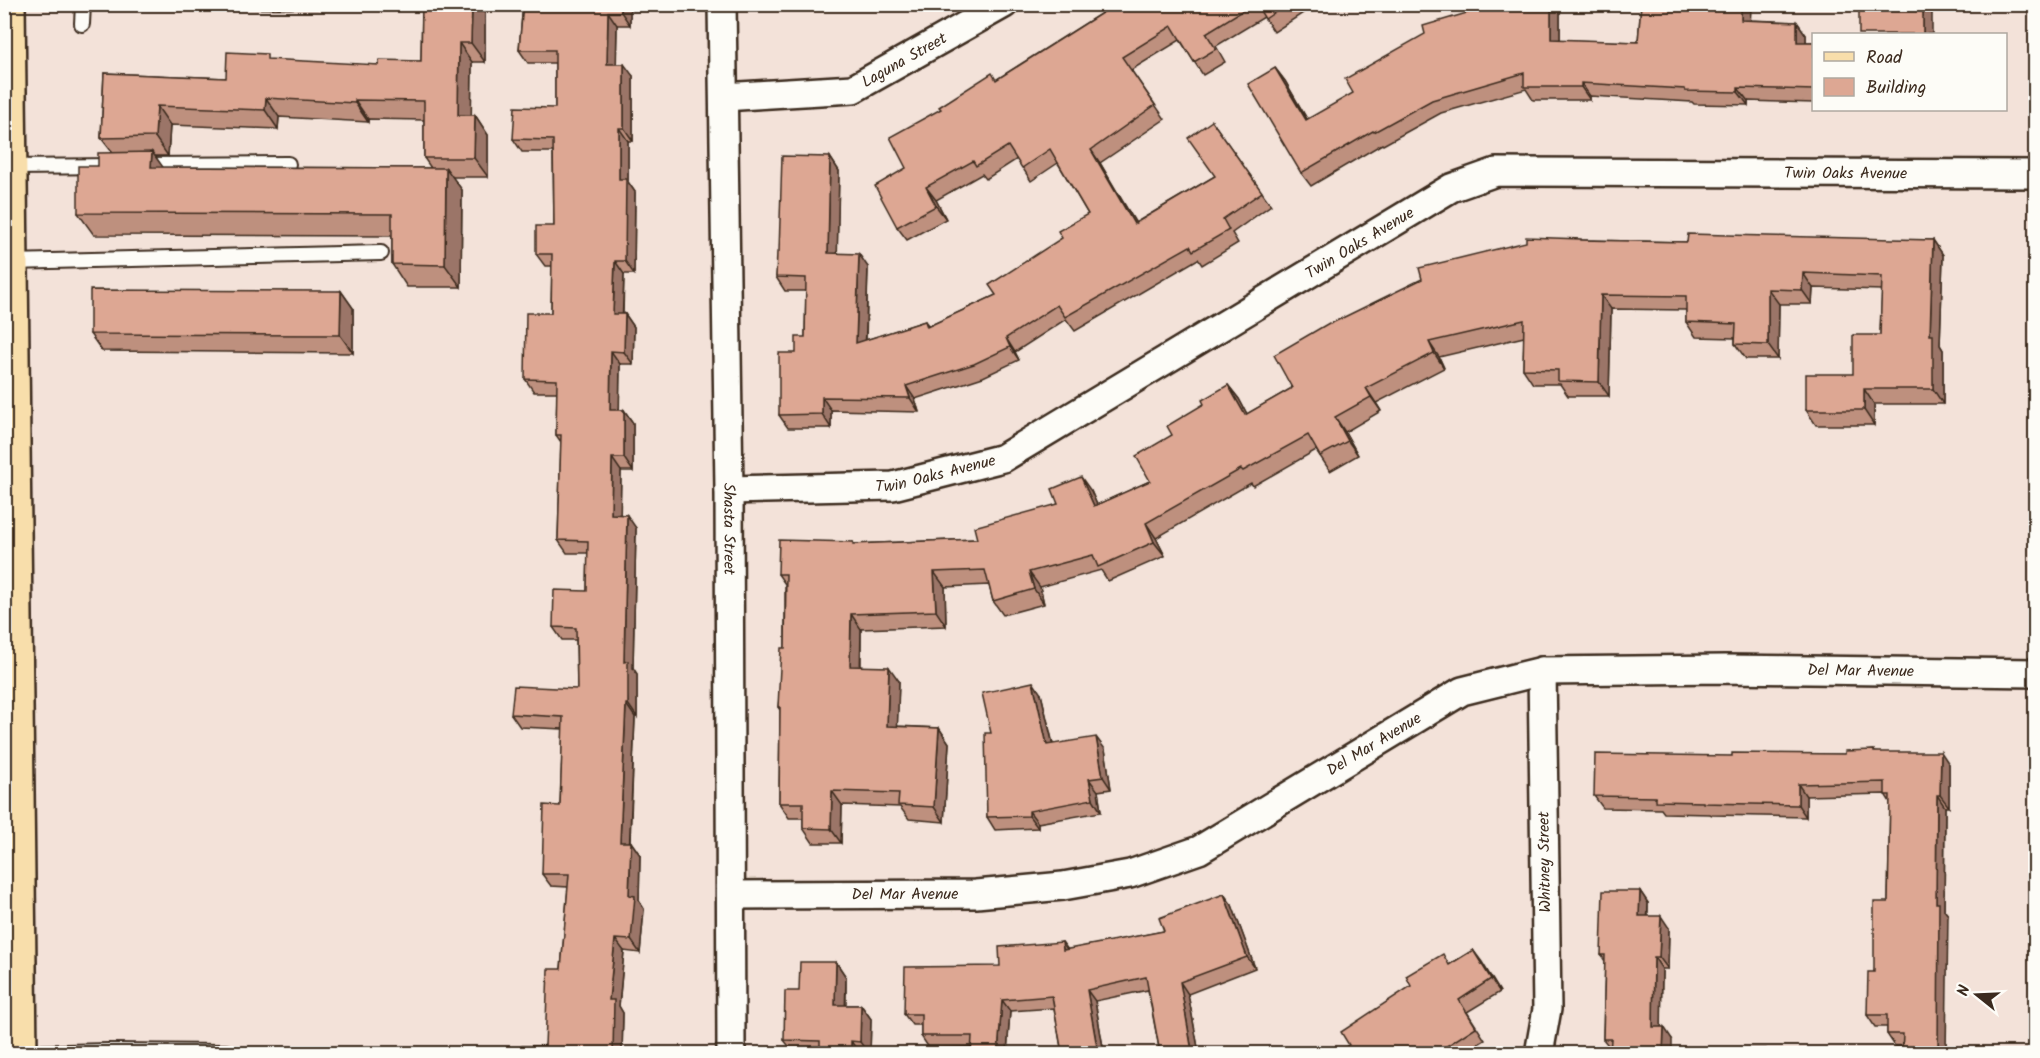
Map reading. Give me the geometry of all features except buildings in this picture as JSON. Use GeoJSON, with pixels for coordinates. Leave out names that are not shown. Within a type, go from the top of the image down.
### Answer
{"type":"FeatureCollection","features":[{"type":"Feature","properties":{"kind":"main road"},"geometry":{"type":"LineString","coordinates":[[8,4],[11,262],[8,310],[12,912],[20,1053]]}},
{"type":"Feature","properties":{"kind":"street","name":"Shasta Street"},"geometry":{"type":"LineString","coordinates":[[722,4],[729,490],[731,1053]]}},
{"type":"Feature","properties":{"kind":"street","name":"Laguna Street"},"geometry":{"type":"LineString","coordinates":[[724,97],[853,89],[1004,4]]}},
{"type":"Feature","properties":{"kind":"street","name":"Twin Oaks Avenue"},"geometry":{"type":"LineString","coordinates":[[729,490],[893,486],[1003,458],[1451,188],[1496,172],[2036,174]]}},
{"type":"Feature","properties":{"kind":"street","name":"Del Mar Avenue"},"geometry":{"type":"LineString","coordinates":[[731,896],[976,894],[1063,886],[1130,874],[1199,850],[1462,691],[1542,670],[1746,669],[2036,673]]}},
{"type":"Feature","properties":{"kind":"street","name":"Whitney Street"},"geometry":{"type":"LineString","coordinates":[[1539,1053],[1547,1009],[1542,670]]}},
{"type":"Feature","properties":{"kind":"lane"},"geometry":{"type":"LineString","coordinates":[[82,24],[83,4]]}},
{"type":"Feature","properties":{"kind":"lane"},"geometry":{"type":"LineString","coordinates":[[10,167],[288,164]]}},
{"type":"Feature","properties":{"kind":"lane"},"geometry":{"type":"LineString","coordinates":[[11,262],[381,254]]}},
{"type":"Feature","properties":{"kind":"lane"},"geometry":{"type":"LineString","coordinates":[[20,1053],[226,1052]]}}]}
